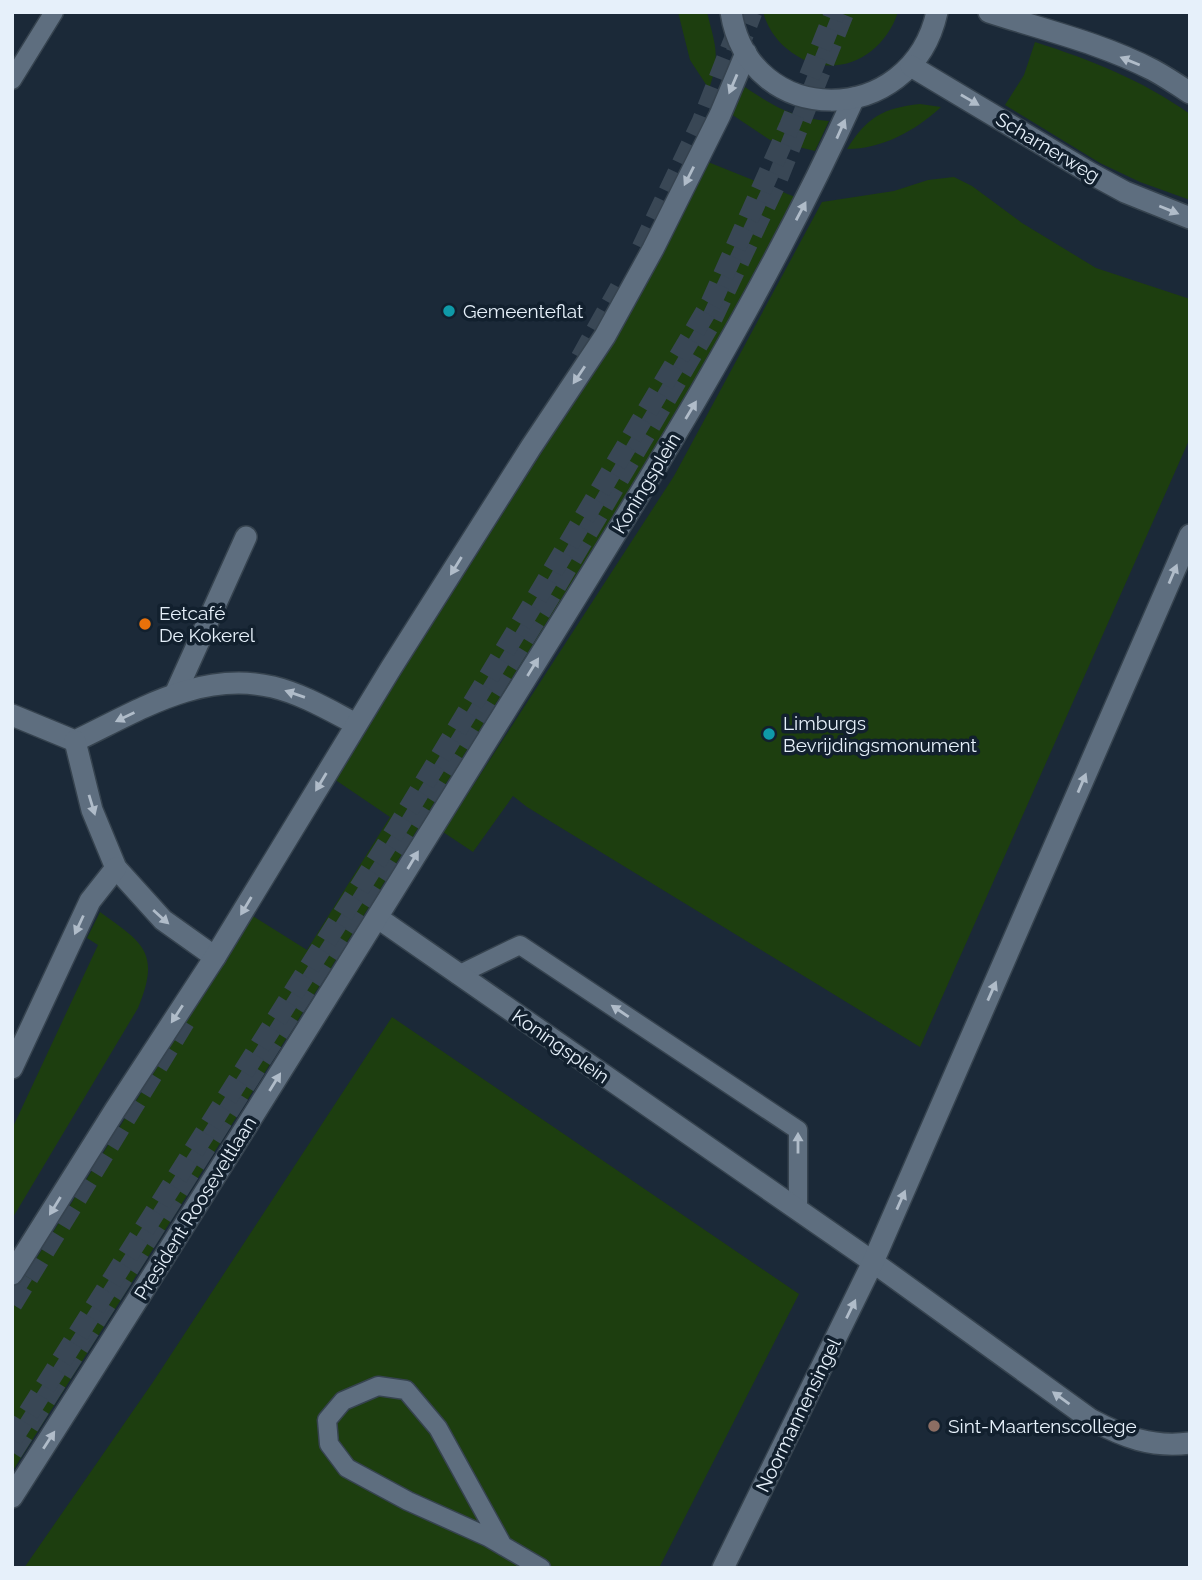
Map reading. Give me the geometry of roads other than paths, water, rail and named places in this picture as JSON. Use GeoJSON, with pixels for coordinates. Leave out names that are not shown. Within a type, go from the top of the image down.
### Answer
{"type":"FeatureCollection","features":[{"type":"Feature","properties":{"kind":"street"},"geometry":{"type":"LineString","coordinates":[[731,12],[738,38],[767,76],[793,92],[824,100],[867,95],[891,83],[911,66],[929,40],[937,12]]}},
{"type":"Feature","properties":{"kind":"street"},"geometry":{"type":"LineString","coordinates":[[989,12],[1054,31],[1111,53],[1152,70],[1190,93]]}},
{"type":"Feature","properties":{"kind":"street"},"geometry":{"type":"LineString","coordinates":[[12,1274],[215,957],[356,724],[531,447],[605,336],[653,249],[720,115],[747,53]]}},
{"type":"Feature","properties":{"kind":"street","name":"Scharnerweg"},"geometry":{"type":"LineString","coordinates":[[911,66],[1090,173],[1125,192],[1190,218]]}},
{"type":"Feature","properties":{"kind":"street","name":"Koningsplein"},"geometry":{"type":"LineString","coordinates":[[854,98],[804,205],[725,353],[378,919],[873,1262],[1090,1419],[1122,1436],[1167,1446],[1190,1443]]}},
{"type":"Feature","properties":{"kind":"street"},"geometry":{"type":"LineString","coordinates":[[873,1262],[1190,536]]}},
{"type":"Feature","properties":{"kind":"street"},"geometry":{"type":"LineString","coordinates":[[176,692],[246,537]]}},
{"type":"Feature","properties":{"kind":"street"},"geometry":{"type":"LineString","coordinates":[[12,715],[75,741],[176,692],[224,683],[271,687],[305,698],[356,724]]}},
{"type":"Feature","properties":{"kind":"street"},"geometry":{"type":"LineString","coordinates":[[75,741],[92,810],[116,868],[163,920],[215,957]]}},
{"type":"Feature","properties":{"kind":"street"},"geometry":{"type":"LineString","coordinates":[[12,1068],[90,901],[116,868]]}},
{"type":"Feature","properties":{"kind":"street","name":"President Rooseveltlaan"},"geometry":{"type":"LineString","coordinates":[[12,1497],[378,919]]}},
{"type":"Feature","properties":{"kind":"street","name":"Noormannensingel"},"geometry":{"type":"LineString","coordinates":[[723,1568],[873,1262]]}},
{"type":"Feature","properties":{"kind":"lane"},"geometry":{"type":"LineString","coordinates":[[12,80],[54,12]]}},
{"type":"Feature","properties":{"kind":"lane"},"geometry":{"type":"LineString","coordinates":[[458,975],[520,945],[798,1130],[798,1211]]}},
{"type":"Feature","properties":{"kind":"lane"},"geometry":{"type":"LineString","coordinates":[[503,1546],[438,1428],[406,1390],[378,1386],[343,1401],[327,1420],[329,1444],[347,1468],[408,1501],[503,1546],[541,1568]]}},
{"type":"Feature","properties":{"kind":"tunnel"},"geometry":{"type":"LineString","coordinates":[[642,248],[702,122],[745,12]]}},
{"type":"Feature","properties":{"kind":"tunnel"},"geometry":{"type":"LineString","coordinates":[[736,53],[752,12]]}},
{"type":"Feature","properties":{"kind":"tunnel"},"geometry":{"type":"LineString","coordinates":[[12,1439],[396,830],[711,303],[790,125],[835,12]]}},
{"type":"Feature","properties":{"kind":"tunnel"},"geometry":{"type":"LineString","coordinates":[[12,1452],[398,844],[550,596],[708,327],[775,185],[844,12]]}},
{"type":"Feature","properties":{"kind":"tunnel"},"geometry":{"type":"LineString","coordinates":[[581,358],[620,288]]}},
{"type":"Feature","properties":{"kind":"tunnel"},"geometry":{"type":"LineString","coordinates":[[12,1304],[188,1016]]}},
{"type":"Feature","properties":{"kind":"tunnel"},"geometry":{"type":"LineString","coordinates":[[12,1292],[33,1258]]}},
{"type":"Feature","properties":{"kind":"place","name":"Gemeenteflat"},"geometry":{"type":"Point","coordinates":[449,311]}},
{"type":"Feature","properties":{"kind":"place","name":"Eetcafé De Kokerel"},"geometry":{"type":"Point","coordinates":[145,624]}},
{"type":"Feature","properties":{"kind":"place","name":"Limburgs Bevrijdingsmonument"},"geometry":{"type":"Point","coordinates":[769,734]}},
{"type":"Feature","properties":{"kind":"place","name":"Sint-Maartenscollege"},"geometry":{"type":"Point","coordinates":[934,1426]}}]}
